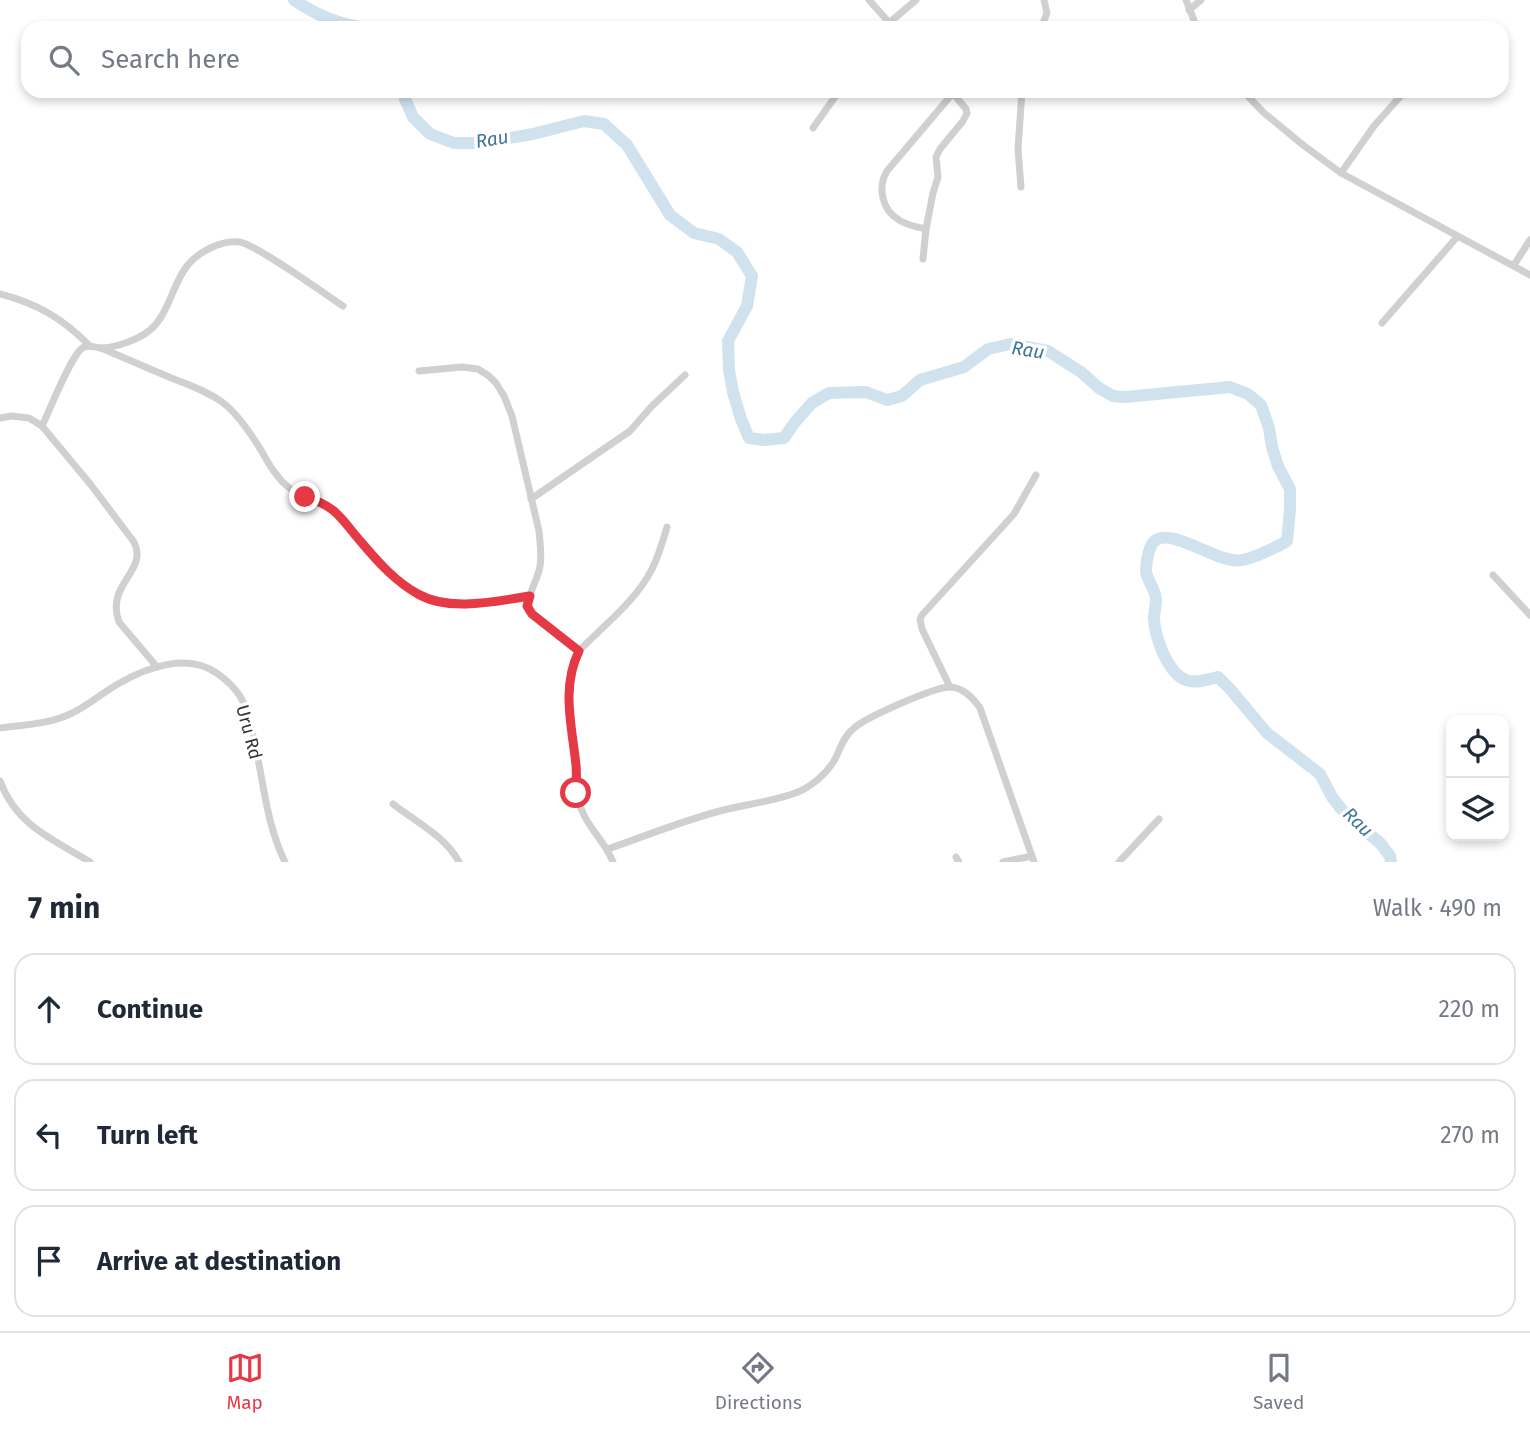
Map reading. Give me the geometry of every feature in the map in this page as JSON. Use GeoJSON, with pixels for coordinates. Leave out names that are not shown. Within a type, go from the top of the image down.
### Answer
{"type":"FeatureCollection","features":[{"type":"Feature","properties":{"kind":"street"},"geometry":{"type":"LineString","coordinates":[[869,0],[885,21]]}},
{"type":"Feature","properties":{"kind":"street"},"geometry":{"type":"LineString","coordinates":[[894,21],[916,0]]}},
{"type":"Feature","properties":{"kind":"street"},"geometry":{"type":"LineString","coordinates":[[1044,0],[1047,13],[1044,21]]}},
{"type":"Feature","properties":{"kind":"street"},"geometry":{"type":"LineString","coordinates":[[1186,0],[1194,21]]}},
{"type":"Feature","properties":{"kind":"street"},"geometry":{"type":"LineString","coordinates":[[1189,10],[1201,0]]}},
{"type":"Feature","properties":{"kind":"street"},"geometry":{"type":"LineString","coordinates":[[813,128],[834,98]]}},
{"type":"Feature","properties":{"kind":"street"},"geometry":{"type":"LineString","coordinates":[[926,229],[899,220],[891,213],[883,201],[881,189],[887,171],[947,98]]}},
{"type":"Feature","properties":{"kind":"street"},"geometry":{"type":"LineString","coordinates":[[923,259],[926,229],[938,177],[936,157],[967,113],[957,98]]}},
{"type":"Feature","properties":{"kind":"street"},"geometry":{"type":"LineString","coordinates":[[1021,187],[1018,149],[1022,98]]}},
{"type":"Feature","properties":{"kind":"street"},"geometry":{"type":"LineString","coordinates":[[1250,98],[1303,145],[1340,173],[1530,275]]}},
{"type":"Feature","properties":{"kind":"street"},"geometry":{"type":"LineString","coordinates":[[1340,173],[1374,126],[1399,98]]}},
{"type":"Feature","properties":{"kind":"street"},"geometry":{"type":"LineString","coordinates":[[1382,323],[1457,237]]}},
{"type":"Feature","properties":{"kind":"street"},"geometry":{"type":"LineString","coordinates":[[1514,265],[1530,240]]}},
{"type":"Feature","properties":{"kind":"street"},"geometry":{"type":"LineString","coordinates":[[101,348],[128,341],[152,328],[161,318],[187,265],[207,250],[230,242],[241,242],[250,246],[343,306]]}},
{"type":"Feature","properties":{"kind":"street"},"geometry":{"type":"LineString","coordinates":[[0,294],[27,302],[56,316],[90,346]]}},
{"type":"Feature","properties":{"kind":"street"},"geometry":{"type":"LineString","coordinates":[[42,426],[72,360],[80,349],[90,346],[101,348],[221,401],[247,429],[283,483],[305,497],[330,507],[401,583],[420,596],[461,604],[530,596]]}},
{"type":"Feature","properties":{"kind":"street"},"geometry":{"type":"LineString","coordinates":[[419,371],[462,367],[478,369],[496,383],[505,396],[512,416],[541,549],[540,566],[527,606],[532,614],[579,651]]}},
{"type":"Feature","properties":{"kind":"street"},"geometry":{"type":"LineString","coordinates":[[531,499],[630,431],[685,375]]}},
{"type":"Feature","properties":{"kind":"street"},"geometry":{"type":"LineString","coordinates":[[0,418],[21,416],[42,426],[91,485],[138,550],[137,562],[115,603],[116,614],[118,622],[157,667]]}},
{"type":"Feature","properties":{"kind":"street"},"geometry":{"type":"LineString","coordinates":[[950,687],[922,629],[920,619],[1014,514],[1036,475]]}},
{"type":"Feature","properties":{"kind":"street"},"geometry":{"type":"LineString","coordinates":[[612,862],[608,849],[590,827],[581,810],[576,793],[568,689],[573,664],[579,651],[643,584],[653,568],[667,527]]}},
{"type":"Feature","properties":{"kind":"street"},"geometry":{"type":"LineString","coordinates":[[1493,575],[1530,615]]}},
{"type":"Feature","properties":{"kind":"street","name":"Uru Rd"},"geometry":{"type":"LineString","coordinates":[[0,728],[31,725],[66,716],[90,704],[121,682],[157,667],[190,662],[207,667],[232,686],[244,705],[276,845],[285,862]]}},
{"type":"Feature","properties":{"kind":"street"},"geometry":{"type":"LineString","coordinates":[[608,849],[718,811],[800,791],[824,774],[855,726],[927,693],[950,687],[965,692],[980,708],[1033,859],[1003,862]]}},
{"type":"Feature","properties":{"kind":"street"},"geometry":{"type":"LineString","coordinates":[[0,780],[9,803],[19,815],[33,827],[90,862]]}},
{"type":"Feature","properties":{"kind":"street"},"geometry":{"type":"LineString","coordinates":[[393,804],[441,838],[459,862]]}},
{"type":"Feature","properties":{"kind":"street"},"geometry":{"type":"LineString","coordinates":[[1119,862],[1159,820]]}},
{"type":"Feature","properties":{"kind":"waterway","name":"Rau"},"geometry":{"type":"LineString","coordinates":[[294,0],[337,21]]}},
{"type":"Feature","properties":{"kind":"waterway","name":"Rau"},"geometry":{"type":"LineString","coordinates":[[405,98],[413,117],[430,134],[454,143],[480,143],[533,134],[584,121],[604,124],[627,145],[670,215],[694,233],[719,239],[737,252],[752,276],[747,306],[728,341],[729,370],[733,392],[749,438],[784,438],[812,403],[829,393],[866,392],[887,400],[902,396],[920,380],[964,367],[988,349],[1011,344],[1048,351],[1113,396],[1230,387],[1248,394],[1261,405],[1278,466],[1290,489],[1287,541],[1253,557],[1232,560],[1174,539],[1156,540],[1150,549],[1146,570],[1156,596],[1154,616],[1159,643],[1168,662],[1179,676],[1190,681],[1218,677],[1267,733],[1320,774],[1332,797],[1346,815],[1380,843],[1390,856],[1391,862]]}},
{"type":"Feature","properties":{"kind":"route"},"geometry":{"type":"LineString","coordinates":[[305,497],[330,507],[401,583],[420,596],[461,604],[530,596],[527,606],[532,614],[579,651],[573,664],[568,689],[576,793]]}}]}
